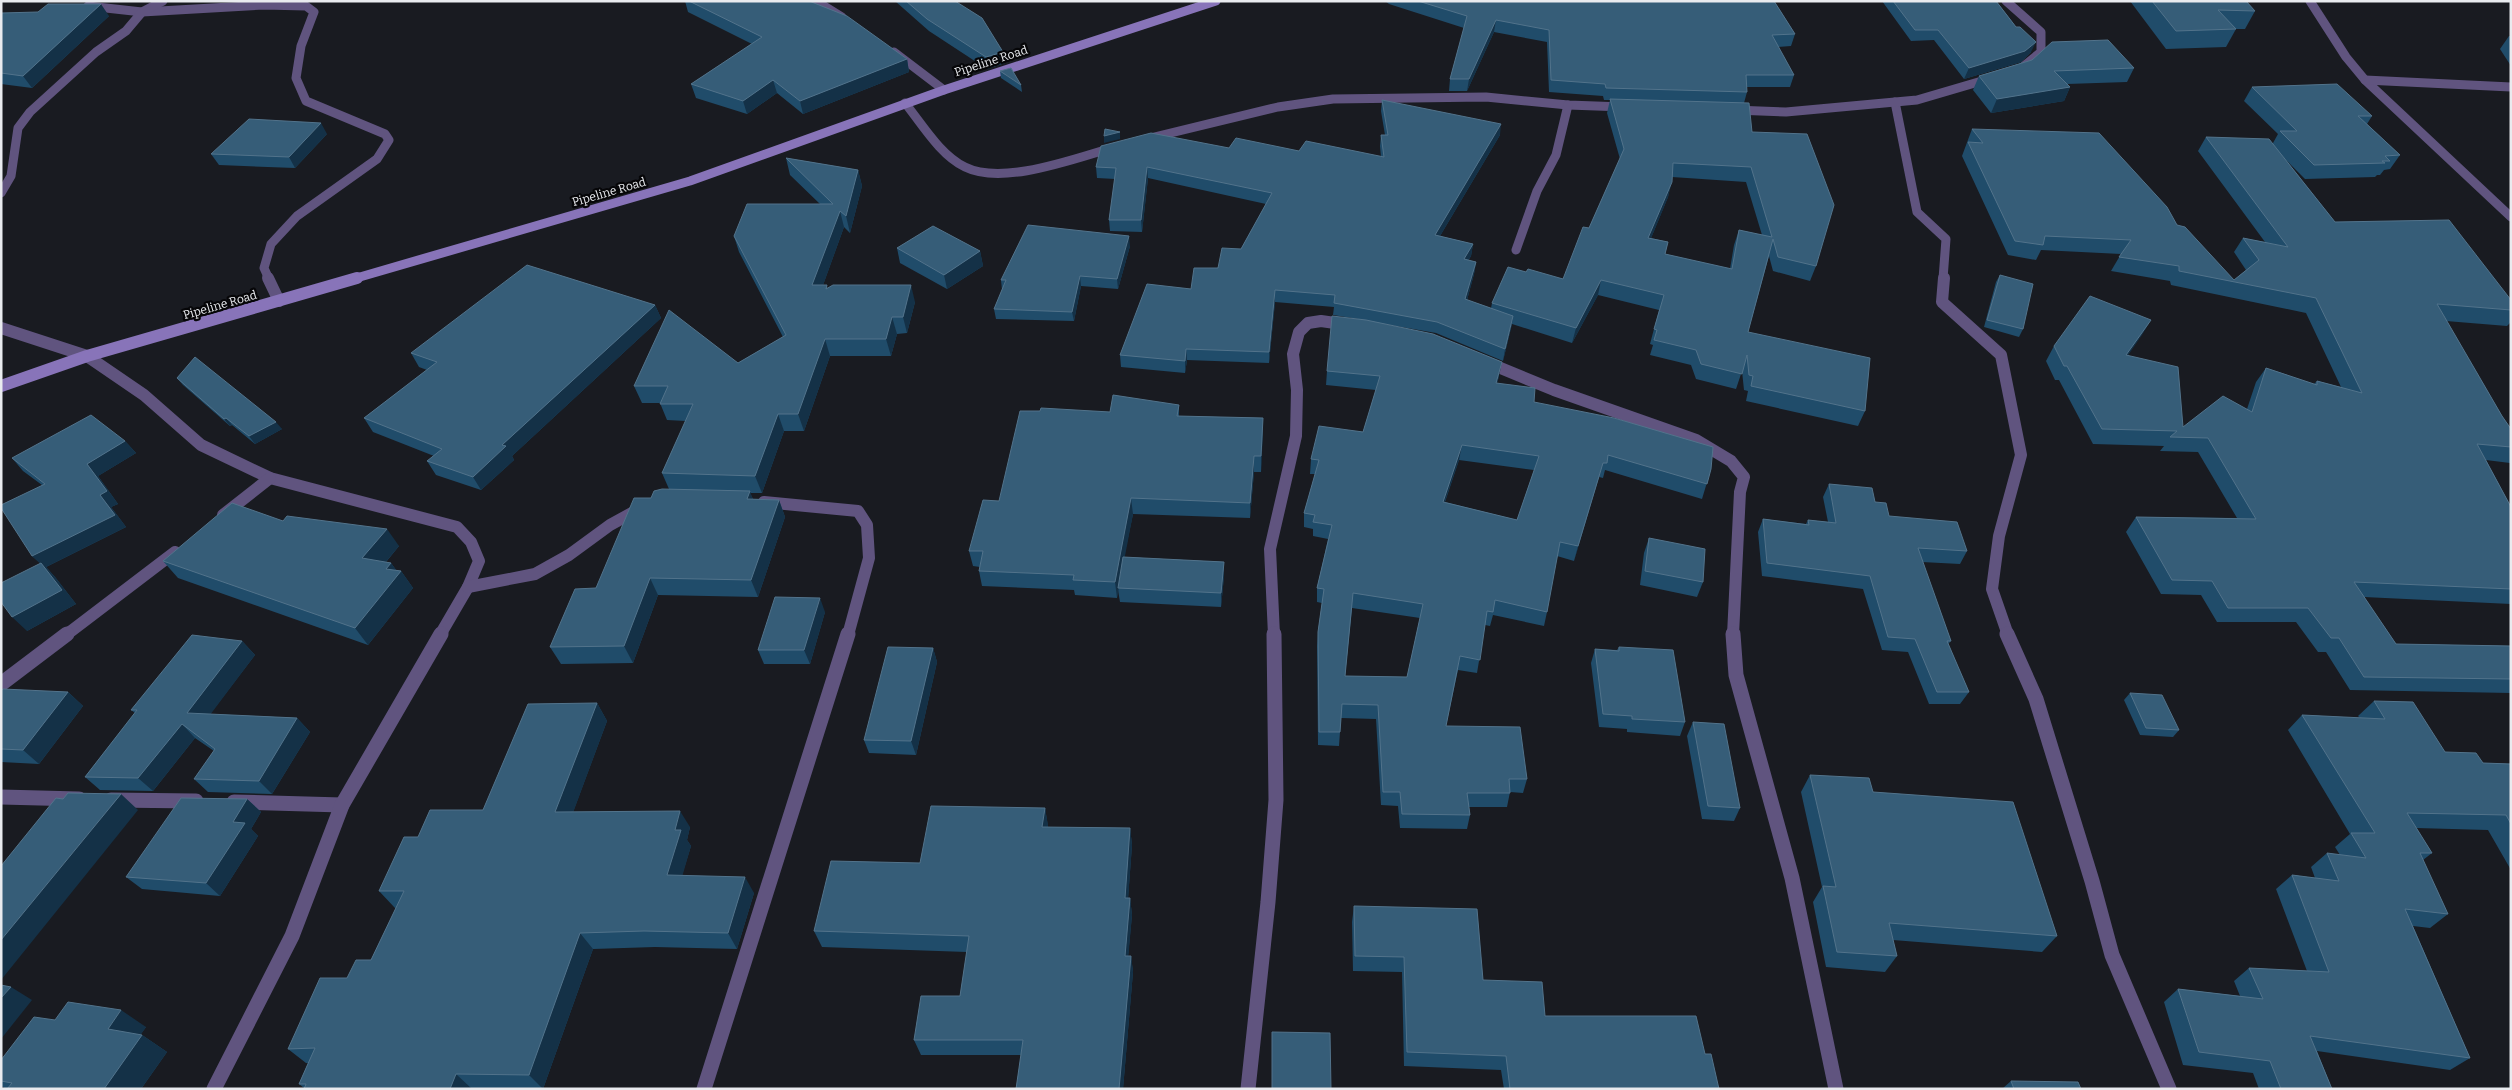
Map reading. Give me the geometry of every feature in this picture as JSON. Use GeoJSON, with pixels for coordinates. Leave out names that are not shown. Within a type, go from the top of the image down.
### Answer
{"type":"FeatureCollection","features":[{"type":"Feature","properties":{"kind":"street"},"geometry":{"type":"LineString","coordinates":[[1,193],[11,176],[18,128],[30,112],[96,52],[126,31],[142,12],[163,1]]}},
{"type":"Feature","properties":{"kind":"street"},"geometry":{"type":"LineString","coordinates":[[816,1],[850,21]]}},
{"type":"Feature","properties":{"kind":"street","name":"Pipeline Road"},"geometry":{"type":"LineString","coordinates":[[1,386],[88,356],[690,181],[905,103],[1216,1]]}},
{"type":"Feature","properties":{"kind":"street"},"geometry":{"type":"LineString","coordinates":[[1726,110],[1786,112],[1917,100],[2024,68],[2040,52],[2041,32],[2006,1]]}},
{"type":"Feature","properties":{"kind":"street"},"geometry":{"type":"LineString","coordinates":[[2310,1],[2346,56],[2365,80],[2511,217]]}},
{"type":"Feature","properties":{"kind":"street"},"geometry":{"type":"LineString","coordinates":[[79,7],[89,6],[142,12],[264,5],[312,8],[314,12],[301,46],[296,78],[306,101],[385,134],[389,140],[377,159],[297,216],[271,244],[264,268],[279,300]]}},
{"type":"Feature","properties":{"kind":"street"},"geometry":{"type":"LineString","coordinates":[[889,48],[944,90]]}},
{"type":"Feature","properties":{"kind":"street"},"geometry":{"type":"LineString","coordinates":[[2365,80],[2511,87]]}},
{"type":"Feature","properties":{"kind":"street"},"geometry":{"type":"LineString","coordinates":[[905,103],[950,154],[966,168],[985,173],[1012,172],[1278,107],[1333,99],[1486,97],[1568,105],[1637,107]]}},
{"type":"Feature","properties":{"kind":"street"},"geometry":{"type":"LineString","coordinates":[[1896,102],[1917,212],[1946,239],[1942,302],[2001,355],[2014,418],[2021,455],[1999,536],[1992,589],[2010,641],[2036,699],[2092,880],[2112,955],[2169,1089]]}},
{"type":"Feature","properties":{"kind":"street"},"geometry":{"type":"LineString","coordinates":[[1516,250],[1537,191],[1556,155],[1568,105]]}},
{"type":"Feature","properties":{"kind":"street"},"geometry":{"type":"LineString","coordinates":[[1248,1089],[1268,902],[1276,800],[1275,669],[1270,549],[1296,436],[1297,390],[1294,354],[1299,332],[1308,324],[1321,321],[1366,327]]}},
{"type":"Feature","properties":{"kind":"street"},"geometry":{"type":"LineString","coordinates":[[1,328],[88,356],[144,395],[202,445],[270,478],[457,527],[470,542],[479,561],[468,587],[342,805],[292,936],[214,1089]]}},
{"type":"Feature","properties":{"kind":"street"},"geometry":{"type":"LineString","coordinates":[[1471,356],[1554,390],[1696,440],[1731,461],[1744,477],[1740,492],[1734,634],[1736,675],[1792,878],[1836,1089]]}},
{"type":"Feature","properties":{"kind":"street"},"geometry":{"type":"LineString","coordinates":[[215,521],[270,478]]}},
{"type":"Feature","properties":{"kind":"street"},"geometry":{"type":"LineString","coordinates":[[704,1089],[849,632],[869,558],[867,525],[858,511],[751,501]]}},
{"type":"Feature","properties":{"kind":"street"},"geometry":{"type":"LineString","coordinates":[[468,587],[536,574],[569,555],[610,525],[652,503]]}},
{"type":"Feature","properties":{"kind":"street"},"geometry":{"type":"LineString","coordinates":[[1,684],[184,545]]}},
{"type":"Feature","properties":{"kind":"street"},"geometry":{"type":"LineString","coordinates":[[1,797],[342,805]]}},
{"type":"Feature","properties":{"kind":"building"},"geometry":{"type":"Polygon","coordinates":[[[689,1],[809,1],[847,16],[907,59],[800,101],[773,80],[743,101],[691,84],[762,37],[689,1]]]}},
{"type":"Feature","properties":{"kind":"building"},"geometry":{"type":"Polygon","coordinates":[[[906,1],[955,1],[982,18],[1003,52],[986,57],[927,19],[906,1]]]}},
{"type":"Feature","properties":{"kind":"building"},"geometry":{"type":"Polygon","coordinates":[[[1418,1],[1774,1],[1795,34],[1772,35],[1794,75],[1746,75],[1747,92],[1606,88],[1605,84],[1551,80],[1549,30],[1496,20],[1469,79],[1450,79],[1467,16],[1418,1]]]}},
{"type":"Feature","properties":{"kind":"building"},"geometry":{"type":"Polygon","coordinates":[[[1893,1],[1996,1],[2016,27],[2020,27],[2036,42],[2025,51],[1969,68],[1938,30],[1915,30],[1893,1]]]}},
{"type":"Feature","properties":{"kind":"building"},"geometry":{"type":"Polygon","coordinates":[[[2152,1],[2246,1],[2255,11],[2218,10],[2236,29],[2176,31],[2152,1]]]}},
{"type":"Feature","properties":{"kind":"building"},"geometry":{"type":"Polygon","coordinates":[[[48,4],[101,4],[23,76],[1,73],[1,13],[38,12],[48,4]]]}},
{"type":"Feature","properties":{"kind":"building"},"geometry":{"type":"Polygon","coordinates":[[[2108,40],[2134,68],[2054,71],[2070,87],[1997,99],[1979,76],[2032,60],[2052,42],[2108,40]]]}},
{"type":"Feature","properties":{"kind":"building"},"geometry":{"type":"Polygon","coordinates":[[[1011,68],[1021,85],[1000,71],[1011,68]]]}},
{"type":"Feature","properties":{"kind":"building"},"geometry":{"type":"Polygon","coordinates":[[[2337,84],[2372,116],[2358,116],[2400,155],[2385,156],[2390,161],[2382,161],[2385,163],[2314,165],[2280,131],[2297,131],[2252,87],[2337,84]]]}},
{"type":"Feature","properties":{"kind":"building"},"geometry":{"type":"Polygon","coordinates":[[[1610,99],[1749,103],[1752,132],[1807,134],[1834,205],[1816,266],[1778,257],[1773,239],[1748,332],[1870,358],[1865,411],[1751,386],[1753,376],[1749,375],[1747,355],[1742,374],[1701,364],[1696,350],[1654,340],[1657,330],[1654,329],[1664,295],[1601,280],[1576,328],[1492,303],[1508,267],[1526,272],[1528,269],[1563,279],[1583,227],[1589,228],[1624,149],[1610,99]],[[1673,163],[1672,182],[1648,238],[1668,242],[1665,254],[1732,269],[1739,230],[1772,237],[1751,167],[1673,163]]]}},
{"type":"Feature","properties":{"kind":"building"},"geometry":{"type":"Polygon","coordinates":[[[1382,100],[1501,124],[1435,235],[1473,244],[1464,259],[1476,262],[1465,299],[1513,316],[1505,349],[1437,322],[1334,303],[1335,295],[1275,290],[1269,352],[1186,349],[1185,361],[1120,355],[1147,284],[1191,289],[1194,268],[1218,268],[1222,248],[1241,249],[1272,193],[1147,167],[1141,220],[1109,220],[1116,168],[1096,167],[1101,146],[1151,133],[1229,148],[1236,138],[1299,151],[1306,141],[1384,157],[1381,135],[1388,135],[1382,100]]]}},
{"type":"Feature","properties":{"kind":"building"},"geometry":{"type":"Polygon","coordinates":[[[249,119],[321,123],[289,157],[211,154],[249,119]]]}},
{"type":"Feature","properties":{"kind":"building"},"geometry":{"type":"Polygon","coordinates":[[[1105,129],[1120,132],[1104,136],[1105,129]]]}},
{"type":"Feature","properties":{"kind":"building"},"geometry":{"type":"Polygon","coordinates":[[[1972,129],[2099,133],[2167,207],[2177,225],[2185,227],[2234,280],[2259,260],[2243,238],[2288,247],[2206,137],[2269,139],[2335,222],[2449,220],[2511,300],[2511,310],[2437,304],[2511,429],[2511,447],[2477,444],[2511,507],[2511,589],[2354,582],[2396,644],[2511,646],[2511,679],[2364,677],[2339,638],[2331,638],[2308,608],[2228,608],[2212,581],[2172,580],[2136,517],[2256,519],[2208,438],[2170,437],[2177,431],[2102,429],[2054,346],[2090,296],[2151,320],[2126,355],[2178,367],[2183,427],[2223,396],[2252,412],[2266,368],[2317,385],[2317,381],[2362,393],[2316,298],[2179,271],[2179,266],[2119,257],[2131,240],[2045,236],[2043,245],[2015,241],[1968,142],[1983,143],[1972,129]]]}},
{"type":"Feature","properties":{"kind":"building"},"geometry":{"type":"Polygon","coordinates":[[[786,158],[858,170],[846,216],[840,211],[812,285],[827,285],[826,289],[833,285],[911,285],[903,317],[892,317],[886,339],[825,339],[798,414],[778,414],[755,476],[662,473],[693,404],[660,404],[668,386],[634,386],[669,310],[738,363],[786,335],[734,236],[747,204],[833,204],[786,158]]]}},
{"type":"Feature","properties":{"kind":"building"},"geometry":{"type":"Polygon","coordinates":[[[1028,225],[1129,236],[1117,279],[1080,276],[1072,312],[994,309],[1006,280],[1001,280],[1028,225]]]}},
{"type":"Feature","properties":{"kind":"building"},"geometry":{"type":"Polygon","coordinates":[[[933,226],[980,251],[944,275],[897,248],[933,226]]]}},
{"type":"Feature","properties":{"kind":"building"},"geometry":{"type":"Polygon","coordinates":[[[527,265],[655,305],[502,445],[506,446],[473,477],[427,461],[442,449],[364,418],[437,362],[411,353],[527,265]]]}},
{"type":"Feature","properties":{"kind":"building"},"geometry":{"type":"Polygon","coordinates":[[[2000,275],[2033,284],[2023,329],[1987,320],[2000,275]]]}},
{"type":"Feature","properties":{"kind":"building"},"geometry":{"type":"Polygon","coordinates":[[[1332,316],[1366,320],[1433,334],[1502,362],[1496,383],[1535,388],[1534,402],[1614,418],[1713,447],[1711,469],[1707,484],[1608,455],[1607,463],[1603,463],[1578,546],[1560,542],[1547,612],[1495,600],[1493,612],[1487,611],[1480,660],[1460,656],[1446,726],[1520,727],[1527,779],[1509,779],[1510,793],[1467,793],[1470,815],[1402,814],[1400,792],[1383,792],[1378,705],[1342,704],[1340,732],[1319,732],[1318,632],[1324,589],[1317,588],[1332,525],[1313,522],[1315,515],[1304,513],[1319,460],[1311,459],[1319,426],[1363,432],[1380,376],[1327,371],[1332,316]],[[1462,445],[1443,502],[1517,520],[1539,456],[1462,445]],[[1353,593],[1345,676],[1407,677],[1423,604],[1353,593]]]}},
{"type":"Feature","properties":{"kind":"building"},"geometry":{"type":"Polygon","coordinates":[[[195,357],[276,422],[249,436],[226,418],[224,419],[177,378],[195,357]]]}},
{"type":"Feature","properties":{"kind":"building"},"geometry":{"type":"Polygon","coordinates":[[[1113,395],[1179,405],[1177,416],[1263,418],[1261,456],[1254,456],[1250,503],[1131,498],[1115,582],[1073,580],[1074,575],[979,571],[983,551],[969,551],[983,500],[999,501],[1020,411],[1040,411],[1041,408],[1110,412],[1113,395]]]}},
{"type":"Feature","properties":{"kind":"building"},"geometry":{"type":"Polygon","coordinates":[[[91,415],[125,441],[87,464],[107,491],[100,495],[115,515],[32,556],[1,508],[1,505],[45,484],[12,458],[91,415]]]}},
{"type":"Feature","properties":{"kind":"building"},"geometry":{"type":"Polygon","coordinates":[[[1829,484],[1872,488],[1875,502],[1886,503],[1889,516],[1957,522],[1967,551],[1918,548],[1951,641],[1947,641],[1969,692],[1937,692],[1915,639],[1888,637],[1870,576],[1767,563],[1763,519],[1809,525],[1808,520],[1836,523],[1829,484]]]}},
{"type":"Feature","properties":{"kind":"building"},"geometry":{"type":"Polygon","coordinates":[[[662,489],[750,491],[747,499],[779,500],[751,580],[650,578],[624,646],[550,647],[575,589],[596,588],[634,498],[651,498],[654,491],[662,489]]]}},
{"type":"Feature","properties":{"kind":"building"},"geometry":{"type":"Polygon","coordinates":[[[232,503],[283,521],[287,516],[387,529],[362,558],[391,563],[386,569],[401,571],[355,628],[163,561],[232,503]]]}},
{"type":"Feature","properties":{"kind":"building"},"geometry":{"type":"Polygon","coordinates":[[[1649,538],[1705,549],[1703,582],[1645,571],[1649,538]]]}},
{"type":"Feature","properties":{"kind":"building"},"geometry":{"type":"Polygon","coordinates":[[[1123,557],[1224,562],[1221,593],[1118,588],[1123,557]]]}},
{"type":"Feature","properties":{"kind":"building"},"geometry":{"type":"Polygon","coordinates":[[[41,563],[62,590],[12,617],[1,602],[1,583],[41,563]]]}},
{"type":"Feature","properties":{"kind":"building"},"geometry":{"type":"Polygon","coordinates":[[[775,597],[820,598],[804,650],[758,650],[775,597]]]}},
{"type":"Feature","properties":{"kind":"building"},"geometry":{"type":"Polygon","coordinates":[[[192,635],[242,641],[187,713],[297,718],[259,781],[194,779],[215,749],[182,724],[138,778],[85,777],[137,710],[131,710],[192,635]]]}},
{"type":"Feature","properties":{"kind":"building"},"geometry":{"type":"Polygon","coordinates":[[[888,647],[933,648],[911,741],[864,740],[888,647]]]}},
{"type":"Feature","properties":{"kind":"building"},"geometry":{"type":"Polygon","coordinates":[[[1619,647],[1673,650],[1685,722],[1632,719],[1632,716],[1603,714],[1595,649],[1619,651],[1619,647]]]}},
{"type":"Feature","properties":{"kind":"building"},"geometry":{"type":"Polygon","coordinates":[[[3,689],[68,692],[23,750],[1,749],[1,691],[3,689]]]}},
{"type":"Feature","properties":{"kind":"building"},"geometry":{"type":"Polygon","coordinates":[[[2130,693],[2162,695],[2179,730],[2146,728],[2130,693]]]}},
{"type":"Feature","properties":{"kind":"building"},"geometry":{"type":"Polygon","coordinates":[[[2374,701],[2413,702],[2445,752],[2476,753],[2483,763],[2511,764],[2511,824],[2506,815],[2407,813],[2432,853],[2420,853],[2448,914],[2405,909],[2470,1058],[2310,1036],[2332,1089],[2281,1089],[2270,1061],[2199,1052],[2178,989],[2263,999],[2249,968],[2329,972],[2292,875],[2339,881],[2327,853],[2366,858],[2351,833],[2375,833],[2302,715],[2385,719],[2374,701]]]}},
{"type":"Feature","properties":{"kind":"building"},"geometry":{"type":"Polygon","coordinates":[[[597,703],[555,812],[680,811],[675,830],[681,830],[667,875],[745,877],[728,933],[644,931],[580,933],[529,1075],[456,1074],[450,1089],[304,1089],[306,1084],[299,1084],[315,1048],[288,1049],[320,978],[347,978],[356,960],[371,960],[404,891],[379,891],[404,837],[418,837],[430,810],[483,810],[528,704],[597,703]]]}},
{"type":"Feature","properties":{"kind":"building"},"geometry":{"type":"Polygon","coordinates":[[[1693,722],[1724,724],[1740,808],[1708,806],[1693,722]]]}},
{"type":"Feature","properties":{"kind":"building"},"geometry":{"type":"Polygon","coordinates":[[[1810,775],[1869,778],[1873,792],[2013,802],[2057,936],[1889,923],[1897,956],[1837,952],[1823,886],[1836,887],[1810,775]]]}},
{"type":"Feature","properties":{"kind":"building"},"geometry":{"type":"Polygon","coordinates":[[[68,793],[121,794],[1,940],[1,866],[56,798],[63,799],[68,793]]]}},
{"type":"Feature","properties":{"kind":"building"},"geometry":{"type":"Polygon","coordinates":[[[181,798],[247,799],[233,822],[245,823],[206,883],[126,877],[181,798]]]}},
{"type":"Feature","properties":{"kind":"building"},"geometry":{"type":"Polygon","coordinates":[[[931,806],[1045,808],[1042,827],[1130,828],[1125,898],[1130,898],[1125,956],[1131,956],[1119,1089],[1016,1089],[1023,1040],[914,1040],[921,996],[960,996],[969,936],[814,931],[831,861],[920,863],[931,806]]]}},
{"type":"Feature","properties":{"kind":"building"},"geometry":{"type":"Polygon","coordinates":[[[1354,906],[1477,909],[1483,980],[1542,982],[1545,1016],[1696,1016],[1705,1054],[1711,1054],[1719,1089],[1510,1089],[1506,1056],[1407,1052],[1404,957],[1355,956],[1354,906]]]}},
{"type":"Feature","properties":{"kind":"building"},"geometry":{"type":"Polygon","coordinates":[[[1,985],[11,987],[1,998],[1,985]]]}},
{"type":"Feature","properties":{"kind":"building"},"geometry":{"type":"Polygon","coordinates":[[[68,1002],[121,1010],[108,1029],[142,1035],[104,1089],[7,1089],[12,1083],[1,1081],[1,1060],[34,1017],[55,1020],[68,1002]]]}},
{"type":"Feature","properties":{"kind":"building"},"geometry":{"type":"Polygon","coordinates":[[[1272,1032],[1330,1033],[1331,1089],[1272,1089],[1272,1032]]]}},
{"type":"Feature","properties":{"kind":"building"},"geometry":{"type":"Polygon","coordinates":[[[2011,1081],[2078,1082],[2081,1089],[2014,1089],[2011,1081]]]}}]}
